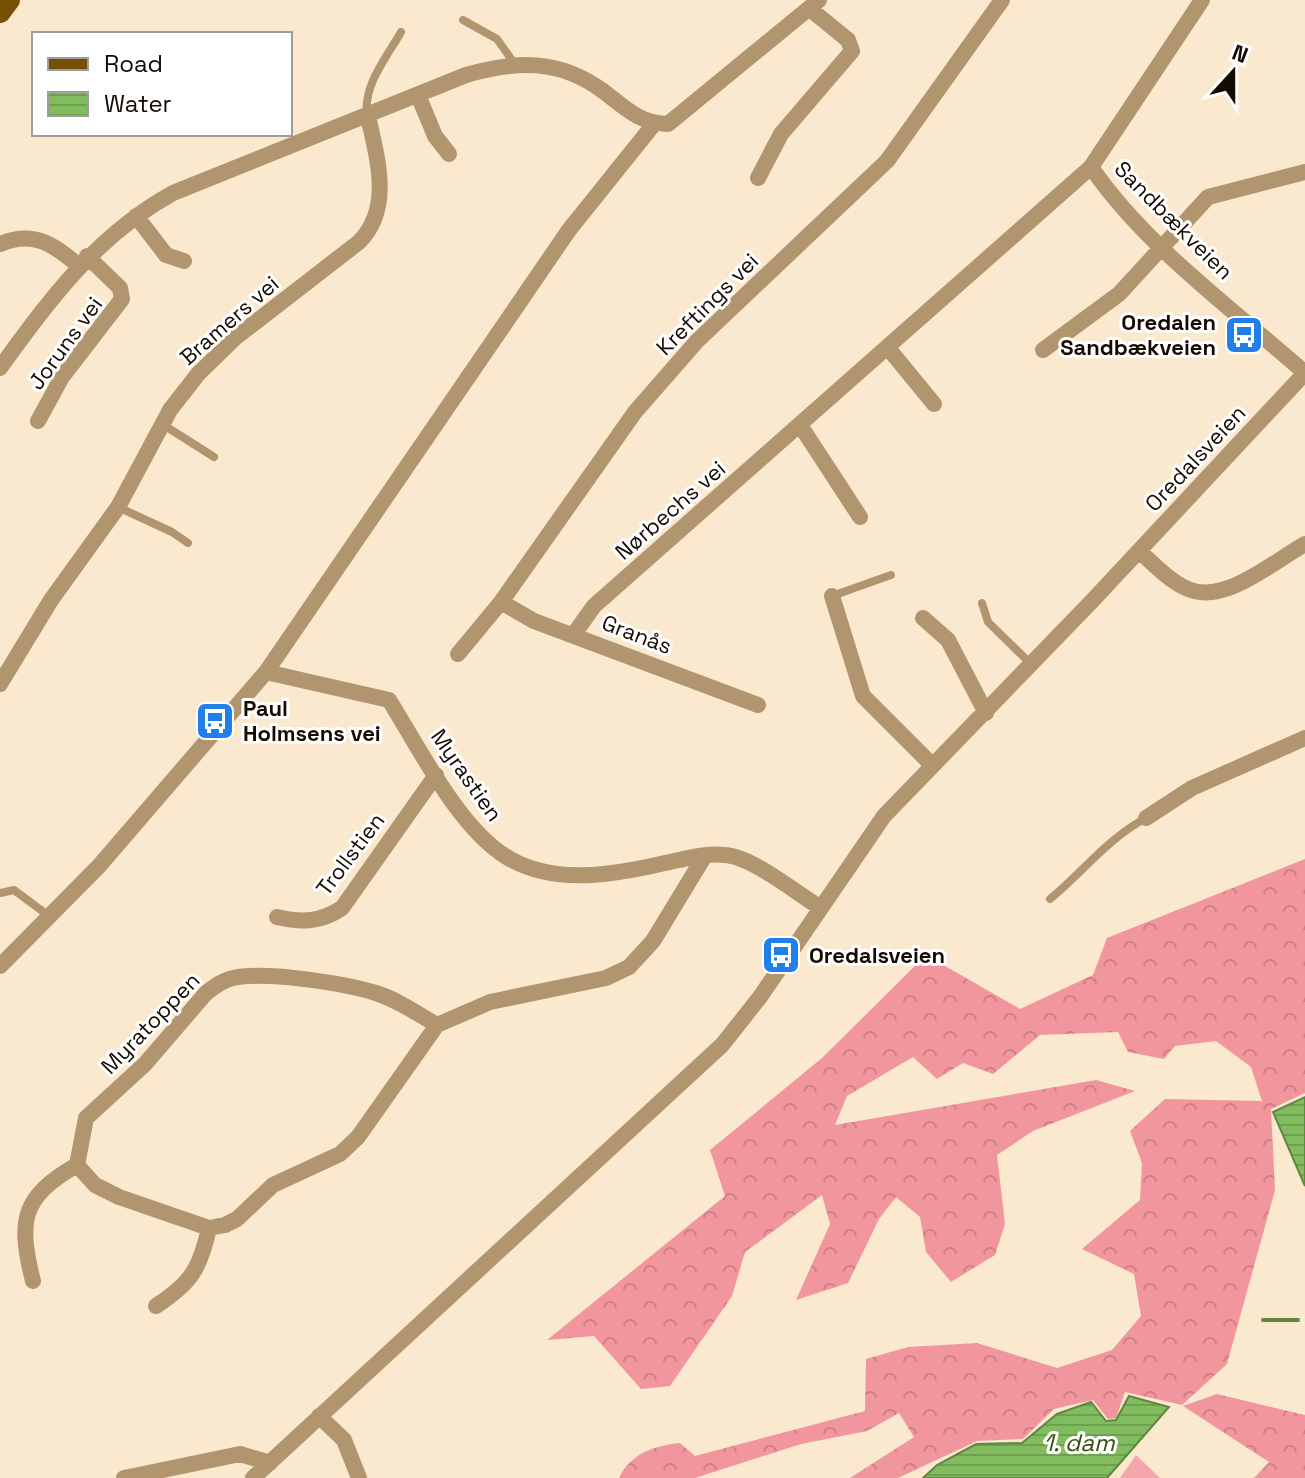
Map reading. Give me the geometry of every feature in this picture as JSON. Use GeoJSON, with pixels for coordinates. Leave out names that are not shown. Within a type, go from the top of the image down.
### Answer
{"type":"FeatureCollection","features":[{"type":"Feature","properties":{"kind":"main road"},"geometry":{"type":"LineString","coordinates":[[0,12],[9,0]]}},
{"type":"Feature","properties":{"kind":"street","name":"Kreftings vei"},"geometry":{"type":"LineString","coordinates":[[458,654],[501,602],[635,412],[697,341],[887,161],[1002,0]]}},
{"type":"Feature","properties":{"kind":"street","name":"Sandbækveien"},"geometry":{"type":"LineString","coordinates":[[1202,0],[1091,167],[1108,192],[1161,245],[1305,373]]}},
{"type":"Feature","properties":{"kind":"street"},"geometry":{"type":"LineString","coordinates":[[0,966],[99,866],[266,672],[569,230],[654,124],[668,124],[685,113],[814,4],[848,40],[852,51],[781,134],[758,178]]}},
{"type":"Feature","properties":{"kind":"street","name":"Joruns vei"},"geometry":{"type":"LineString","coordinates":[[1,366],[43,308],[83,261],[136,216],[198,182],[466,75],[514,63],[548,65],[588,80],[631,114],[654,124]]}},
{"type":"Feature","properties":{"kind":"street"},"geometry":{"type":"LineString","coordinates":[[418,95],[435,136],[449,154]]}},
{"type":"Feature","properties":{"kind":"street","name":"Bramers vei"},"geometry":{"type":"LineString","coordinates":[[0,684],[51,600],[118,507],[161,424],[215,356],[359,242],[372,227],[378,209],[379,178],[368,116]]}},
{"type":"Feature","properties":{"kind":"street","name":"Nørbechs vei"},"geometry":{"type":"LineString","coordinates":[[574,634],[594,606],[1091,167]]}},
{"type":"Feature","properties":{"kind":"street"},"geometry":{"type":"LineString","coordinates":[[1043,350],[1119,294],[1208,197],[1305,172]]}},
{"type":"Feature","properties":{"kind":"street"},"geometry":{"type":"LineString","coordinates":[[136,216],[166,255],[184,261]]}},
{"type":"Feature","properties":{"kind":"street"},"geometry":{"type":"LineString","coordinates":[[0,244],[16,237],[33,237],[83,261]]}},
{"type":"Feature","properties":{"kind":"street","name":"Joruns vei"},"geometry":{"type":"LineString","coordinates":[[38,421],[62,377],[121,303],[120,288],[83,261]]}},
{"type":"Feature","properties":{"kind":"street"},"geometry":{"type":"LineString","coordinates":[[888,348],[934,404]]}},
{"type":"Feature","properties":{"kind":"street","name":"Oredalsveien"},"geometry":{"type":"LineString","coordinates":[[253,1478],[722,1045],[760,997],[884,816],[986,713],[1305,373]]}},
{"type":"Feature","properties":{"kind":"street"},"geometry":{"type":"LineString","coordinates":[[800,425],[860,517]]}},
{"type":"Feature","properties":{"kind":"street"},"geometry":{"type":"LineString","coordinates":[[1139,551],[1174,581],[1203,593],[1222,591],[1305,544]]}},
{"type":"Feature","properties":{"kind":"street"},"geometry":{"type":"LineString","coordinates":[[832,596],[863,696],[932,765]]}},
{"type":"Feature","properties":{"kind":"street","name":"Granås"},"geometry":{"type":"LineString","coordinates":[[501,602],[534,621],[758,705]]}},
{"type":"Feature","properties":{"kind":"street"},"geometry":{"type":"LineString","coordinates":[[923,618],[948,640],[986,713]]}},
{"type":"Feature","properties":{"kind":"street","name":"Myrastien"},"geometry":{"type":"LineString","coordinates":[[266,672],[389,700],[436,775],[485,839],[505,856],[526,866],[573,876],[594,876],[687,857],[723,854],[736,857],[821,908]]}},
{"type":"Feature","properties":{"kind":"street"},"geometry":{"type":"LineString","coordinates":[[1146,818],[1192,788],[1305,738]]}},
{"type":"Feature","properties":{"kind":"street","name":"Trollstien"},"geometry":{"type":"LineString","coordinates":[[277,917],[298,922],[327,918],[342,908],[436,775]]}},
{"type":"Feature","properties":{"kind":"street"},"geometry":{"type":"LineString","coordinates":[[33,1281],[23,1230],[27,1211],[37,1193],[77,1165],[95,1185],[119,1197],[209,1228],[237,1219],[273,1185],[340,1154],[358,1137],[437,1025],[490,1002],[592,982],[629,967],[653,941],[704,857]]}},
{"type":"Feature","properties":{"kind":"street","name":"Myratoppen"},"geometry":{"type":"LineString","coordinates":[[77,1165],[86,1118],[145,1064],[206,993],[231,979],[268,976],[378,993],[437,1025]]}},
{"type":"Feature","properties":{"kind":"street"},"geometry":{"type":"LineString","coordinates":[[156,1306],[189,1282],[199,1265],[209,1228]]}},
{"type":"Feature","properties":{"kind":"street"},"geometry":{"type":"LineString","coordinates":[[319,1416],[344,1440],[359,1478]]}},
{"type":"Feature","properties":{"kind":"street"},"geometry":{"type":"LineString","coordinates":[[124,1478],[240,1454],[270,1463]]}},
{"type":"Feature","properties":{"kind":"lane"},"geometry":{"type":"LineString","coordinates":[[463,20],[497,39],[514,63]]}},
{"type":"Feature","properties":{"kind":"lane"},"geometry":{"type":"LineString","coordinates":[[368,116],[366,97],[371,84],[401,32]]}},
{"type":"Feature","properties":{"kind":"lane"},"geometry":{"type":"LineString","coordinates":[[161,424],[214,457]]}},
{"type":"Feature","properties":{"kind":"lane"},"geometry":{"type":"LineString","coordinates":[[118,507],[188,543]]}},
{"type":"Feature","properties":{"kind":"lane"},"geometry":{"type":"LineString","coordinates":[[832,596],[891,575]]}},
{"type":"Feature","properties":{"kind":"lane"},"geometry":{"type":"LineString","coordinates":[[982,603],[988,622],[1031,664]]}},
{"type":"Feature","properties":{"kind":"lane"},"geometry":{"type":"LineString","coordinates":[[1050,899],[1077,877],[1102,848],[1146,818]]}},
{"type":"Feature","properties":{"kind":"lane"},"geometry":{"type":"LineString","coordinates":[[0,893],[14,890],[49,916]]}},
{"type":"Feature","properties":{"kind":"green space"},"geometry":{"type":"Polygon","coordinates":[[[1305,859],[1305,1093],[1271,1109],[1275,1190],[1227,1364],[1182,1405],[1125,1392],[1116,1418],[1108,1419],[1093,1400],[1054,1409],[1023,1439],[977,1441],[898,1478],[850,1478],[914,1437],[899,1413],[867,1431],[801,1444],[695,1478],[619,1478],[630,1462],[644,1452],[661,1446],[680,1443],[695,1456],[865,1411],[866,1359],[908,1347],[977,1343],[1057,1368],[1112,1350],[1141,1316],[1134,1274],[1082,1249],[1140,1200],[1142,1163],[1130,1131],[1165,1099],[1262,1101],[1251,1067],[1216,1041],[1175,1046],[1164,1059],[1128,1052],[1118,1032],[1040,1035],[993,1074],[963,1063],[937,1079],[913,1057],[847,1096],[835,1125],[1096,1080],[1135,1091],[1033,1131],[997,1155],[1005,1224],[995,1255],[951,1282],[926,1252],[920,1217],[896,1197],[879,1219],[848,1283],[796,1300],[830,1224],[822,1195],[745,1252],[732,1296],[670,1386],[641,1389],[594,1336],[547,1340],[725,1196],[710,1150],[822,1058],[926,955],[1020,1009],[1093,975],[1107,938],[1305,859]]]}},
{"type":"Feature","properties":{"kind":"green space"},"geometry":{"type":"Polygon","coordinates":[[[1217,1394],[1305,1415],[1305,1478],[1254,1478],[1269,1462],[1183,1406],[1217,1394]]]}},
{"type":"Feature","properties":{"kind":"shaded area"},"geometry":{"type":"Polygon","coordinates":[[[1136,1455],[1160,1478],[1120,1478],[1136,1455]]]}},
{"type":"Feature","properties":{"kind":"water"},"geometry":{"type":"Polygon","coordinates":[[[1305,1097],[1305,1186],[1273,1112],[1305,1097]]]}},
{"type":"Feature","properties":{"kind":"water","name":"1. dam"},"geometry":{"type":"Polygon","coordinates":[[[1129,1396],[1169,1407],[1107,1478],[923,1478],[937,1465],[976,1444],[1022,1443],[1057,1414],[1091,1402],[1106,1421],[1116,1420],[1129,1396]]]}},
{"type":"Feature","properties":{"kind":"waterway"},"geometry":{"type":"LineString","coordinates":[[1263,1320],[1298,1320]]}},
{"type":"Feature","properties":{"kind":"place","name":"Oredalen Sandbækveien"},"geometry":{"type":"Point","coordinates":[1244,335]}},
{"type":"Feature","properties":{"kind":"place","name":"Paul Holmsens vei"},"geometry":{"type":"Point","coordinates":[215,721]}},
{"type":"Feature","properties":{"kind":"place","name":"Oredalsveien"},"geometry":{"type":"Point","coordinates":[781,955]}}]}
